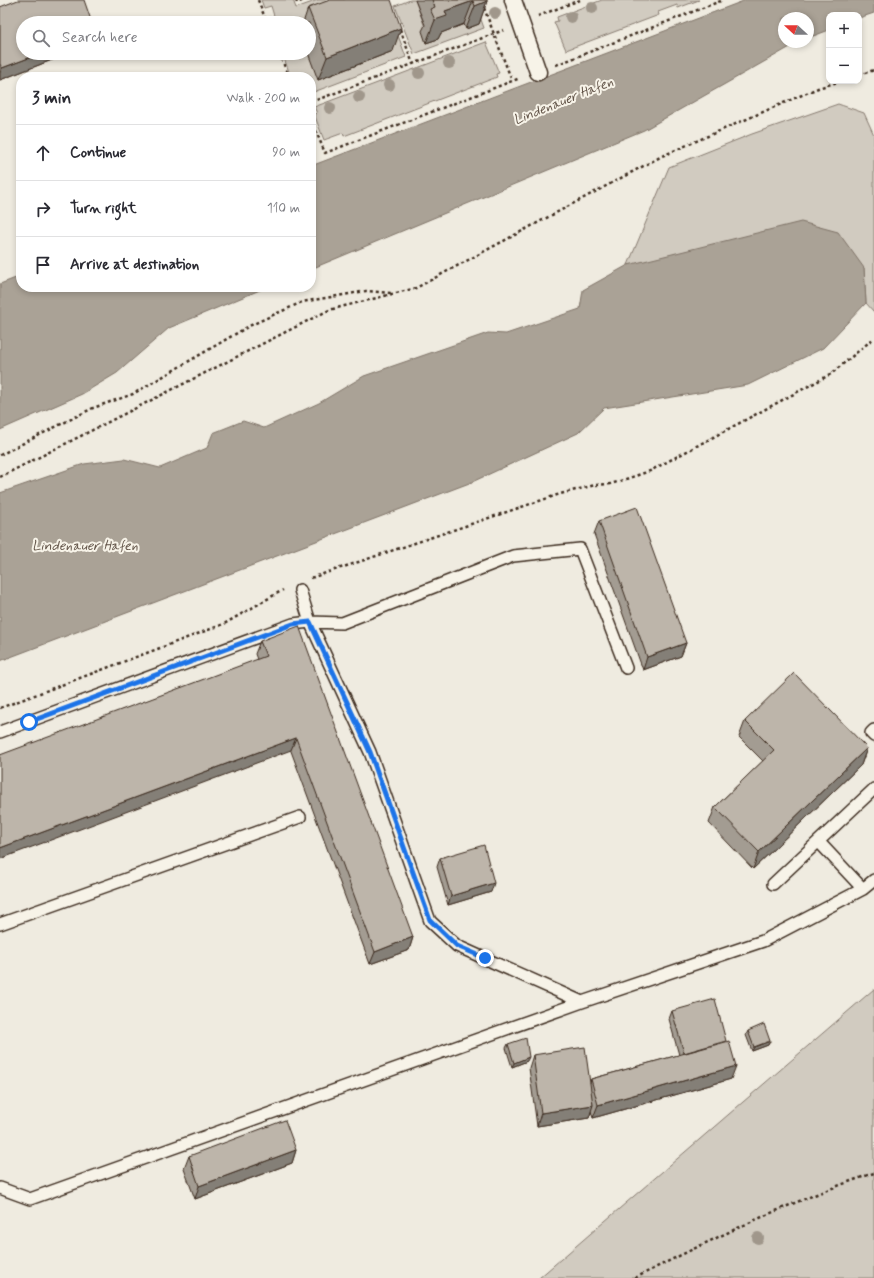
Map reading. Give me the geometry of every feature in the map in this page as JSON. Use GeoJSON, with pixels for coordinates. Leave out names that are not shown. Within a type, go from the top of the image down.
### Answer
{"type":"FeatureCollection","features":[{"type":"Feature","properties":{"kind":"street"},"geometry":{"type":"LineString","coordinates":[[513,0],[538,72]]}},
{"type":"Feature","properties":{"kind":"lane"},"geometry":{"type":"LineString","coordinates":[[0,732],[293,624],[310,622],[342,623],[513,556],[580,549],[626,668]]}},
{"type":"Feature","properties":{"kind":"lane"},"geometry":{"type":"LineString","coordinates":[[300,590],[310,622],[370,752],[430,920],[457,946],[582,1002]]}},
{"type":"Feature","properties":{"kind":"lane"},"geometry":{"type":"LineString","coordinates":[[874,730],[871,733],[874,736]]}},
{"type":"Feature","properties":{"kind":"lane"},"geometry":{"type":"LineString","coordinates":[[773,884],[874,789]]}},
{"type":"Feature","properties":{"kind":"lane"},"geometry":{"type":"LineString","coordinates":[[0,924],[300,817]]}},
{"type":"Feature","properties":{"kind":"lane"},"geometry":{"type":"LineString","coordinates":[[819,842],[863,889]]}},
{"type":"Feature","properties":{"kind":"lane"},"geometry":{"type":"LineString","coordinates":[[0,1188],[30,1199],[582,1002],[763,941],[863,889],[874,880]]}},
{"type":"Feature","properties":{"kind":"path"},"geometry":{"type":"LineString","coordinates":[[258,0],[264,16]]}},
{"type":"Feature","properties":{"kind":"path"},"geometry":{"type":"LineString","coordinates":[[296,0],[297,3],[304,0]]}},
{"type":"Feature","properties":{"kind":"path"},"geometry":{"type":"LineString","coordinates":[[316,100],[494,34],[521,22],[580,0]]}},
{"type":"Feature","properties":{"kind":"path"},"geometry":{"type":"LineString","coordinates":[[483,7],[512,81]]}},
{"type":"Feature","properties":{"kind":"path"},"geometry":{"type":"LineString","coordinates":[[398,22],[413,64]]}},
{"type":"Feature","properties":{"kind":"path"},"geometry":{"type":"LineString","coordinates":[[282,60],[287,72]]}},
{"type":"Feature","properties":{"kind":"path"},"geometry":{"type":"LineString","coordinates":[[862,74],[874,70]]}},
{"type":"Feature","properties":{"kind":"path"},"geometry":{"type":"LineString","coordinates":[[0,477],[328,310],[416,288],[662,156],[818,88],[831,84]]}},
{"type":"Feature","properties":{"kind":"path"},"geometry":{"type":"LineString","coordinates":[[316,131],[325,153]]}},
{"type":"Feature","properties":{"kind":"path"},"geometry":{"type":"LineString","coordinates":[[0,455],[93,408],[133,394],[249,326],[302,302],[366,291],[393,293]]}},
{"type":"Feature","properties":{"kind":"path"},"geometry":{"type":"LineString","coordinates":[[310,578],[572,491],[595,485],[611,484],[650,471],[830,374],[874,338]]}},
{"type":"Feature","properties":{"kind":"path"},"geometry":{"type":"LineString","coordinates":[[0,708],[224,624],[284,589]]}},
{"type":"Feature","properties":{"kind":"path"},"geometry":{"type":"LineString","coordinates":[[634,1278],[728,1231],[874,1173]]}},
{"type":"Feature","properties":{"kind":"shaded area"},"geometry":{"type":"Polygon","coordinates":[[[261,0],[293,0],[296,8],[318,0],[345,0],[316,19],[316,16],[274,16],[271,6],[264,8],[261,0]]]}},
{"type":"Feature","properties":{"kind":"shaded area"},"geometry":{"type":"Polygon","coordinates":[[[385,0],[406,57],[316,91],[316,73],[319,80],[385,0]]]}},
{"type":"Feature","properties":{"kind":"shaded area"},"geometry":{"type":"Polygon","coordinates":[[[410,0],[415,0],[426,30],[436,34],[464,24],[466,29],[474,0],[484,28],[414,54],[395,6],[410,0]]]}},
{"type":"Feature","properties":{"kind":"shaded area"},"geometry":{"type":"Polygon","coordinates":[[[602,0],[699,0],[678,8],[677,5],[658,12],[659,15],[566,50],[554,22],[558,21],[557,17],[602,0]]]}},
{"type":"Feature","properties":{"kind":"shaded area"},"geometry":{"type":"Polygon","coordinates":[[[486,42],[499,73],[496,74],[497,77],[344,136],[343,133],[324,140],[316,119],[316,106],[486,42]]]}},
{"type":"Feature","properties":{"kind":"shaded area"},"geometry":{"type":"Polygon","coordinates":[[[285,60],[311,60],[316,72],[289,72],[285,60]]]}},
{"type":"Feature","properties":{"kind":"shaded area"},"geometry":{"type":"Polygon","coordinates":[[[838,104],[864,113],[874,135],[874,312],[866,303],[864,268],[628,265],[669,167],[752,134],[838,104]]]}},
{"type":"Feature","properties":{"kind":"shaded area"},"geometry":{"type":"Polygon","coordinates":[[[874,989],[874,1278],[539,1278],[874,989]]]}},
{"type":"Feature","properties":{"kind":"water","name":"Lindenauer Hafen"},"geometry":{"type":"Polygon","coordinates":[[[746,0],[874,0],[874,13],[862,17],[862,12],[826,12],[826,31],[814,36],[814,12],[778,12],[778,48],[788,48],[644,130],[316,267],[316,164],[746,0]]]}},
{"type":"Feature","properties":{"kind":"water","name":"Lindenauer Hafen"},"geometry":{"type":"Polygon","coordinates":[[[801,222],[838,232],[864,268],[866,303],[823,348],[748,385],[604,408],[578,433],[472,482],[0,661],[0,493],[84,464],[124,459],[160,468],[207,448],[213,433],[243,421],[264,428],[319,403],[364,376],[488,333],[506,334],[580,309],[583,290],[628,265],[801,222]]]}},
{"type":"Feature","properties":{"kind":"water"},"geometry":{"type":"Polygon","coordinates":[[[16,278],[16,292],[255,292],[169,328],[117,373],[82,394],[0,430],[0,284],[16,278]]]}},
{"type":"Feature","properties":{"kind":"building"},"geometry":{"type":"Polygon","coordinates":[[[18,0],[84,0],[90,16],[16,16],[16,60],[23,60],[2,68],[0,64],[0,7],[18,0]]]}},
{"type":"Feature","properties":{"kind":"building"},"geometry":{"type":"Polygon","coordinates":[[[330,0],[391,0],[401,28],[327,57],[316,29],[316,16],[311,16],[308,8],[330,0]]]}},
{"type":"Feature","properties":{"kind":"building"},"geometry":{"type":"Polygon","coordinates":[[[432,0],[487,1],[475,6],[473,1],[445,11],[447,16],[435,20],[430,9],[435,7],[432,0]]]}},
{"type":"Feature","properties":{"kind":"building"},"geometry":{"type":"Polygon","coordinates":[[[637,507],[686,643],[647,657],[599,521],[637,507]]]}},
{"type":"Feature","properties":{"kind":"building"},"geometry":{"type":"Polygon","coordinates":[[[299,626],[413,937],[375,952],[296,738],[0,848],[0,755],[266,656],[260,641],[299,626]]]}},
{"type":"Feature","properties":{"kind":"building"},"geometry":{"type":"Polygon","coordinates":[[[794,673],[867,748],[759,852],[715,807],[774,750],[745,721],[794,673]]]}},
{"type":"Feature","properties":{"kind":"building"},"geometry":{"type":"Polygon","coordinates":[[[484,845],[494,883],[451,896],[440,858],[484,845]]]}},
{"type":"Feature","properties":{"kind":"building"},"geometry":{"type":"Polygon","coordinates":[[[715,999],[726,1041],[684,1053],[672,1011],[715,999]]]}},
{"type":"Feature","properties":{"kind":"building"},"geometry":{"type":"Polygon","coordinates":[[[764,1024],[770,1041],[754,1047],[748,1031],[764,1024]]]}},
{"type":"Feature","properties":{"kind":"building"},"geometry":{"type":"Polygon","coordinates":[[[526,1038],[529,1057],[514,1063],[508,1044],[526,1038]]]}},
{"type":"Feature","properties":{"kind":"building"},"geometry":{"type":"Polygon","coordinates":[[[729,1041],[736,1066],[598,1105],[591,1079],[729,1041]]]}},
{"type":"Feature","properties":{"kind":"building"},"geometry":{"type":"Polygon","coordinates":[[[585,1047],[593,1105],[541,1113],[533,1055],[585,1047]]]}},
{"type":"Feature","properties":{"kind":"building"},"geometry":{"type":"Polygon","coordinates":[[[285,1120],[296,1150],[199,1186],[189,1156],[285,1120]]]}},
{"type":"Feature","properties":{"kind":"route"},"geometry":{"type":"LineString","coordinates":[[29,722],[293,624],[310,622],[370,752],[430,920],[457,946],[485,958]]}}]}
